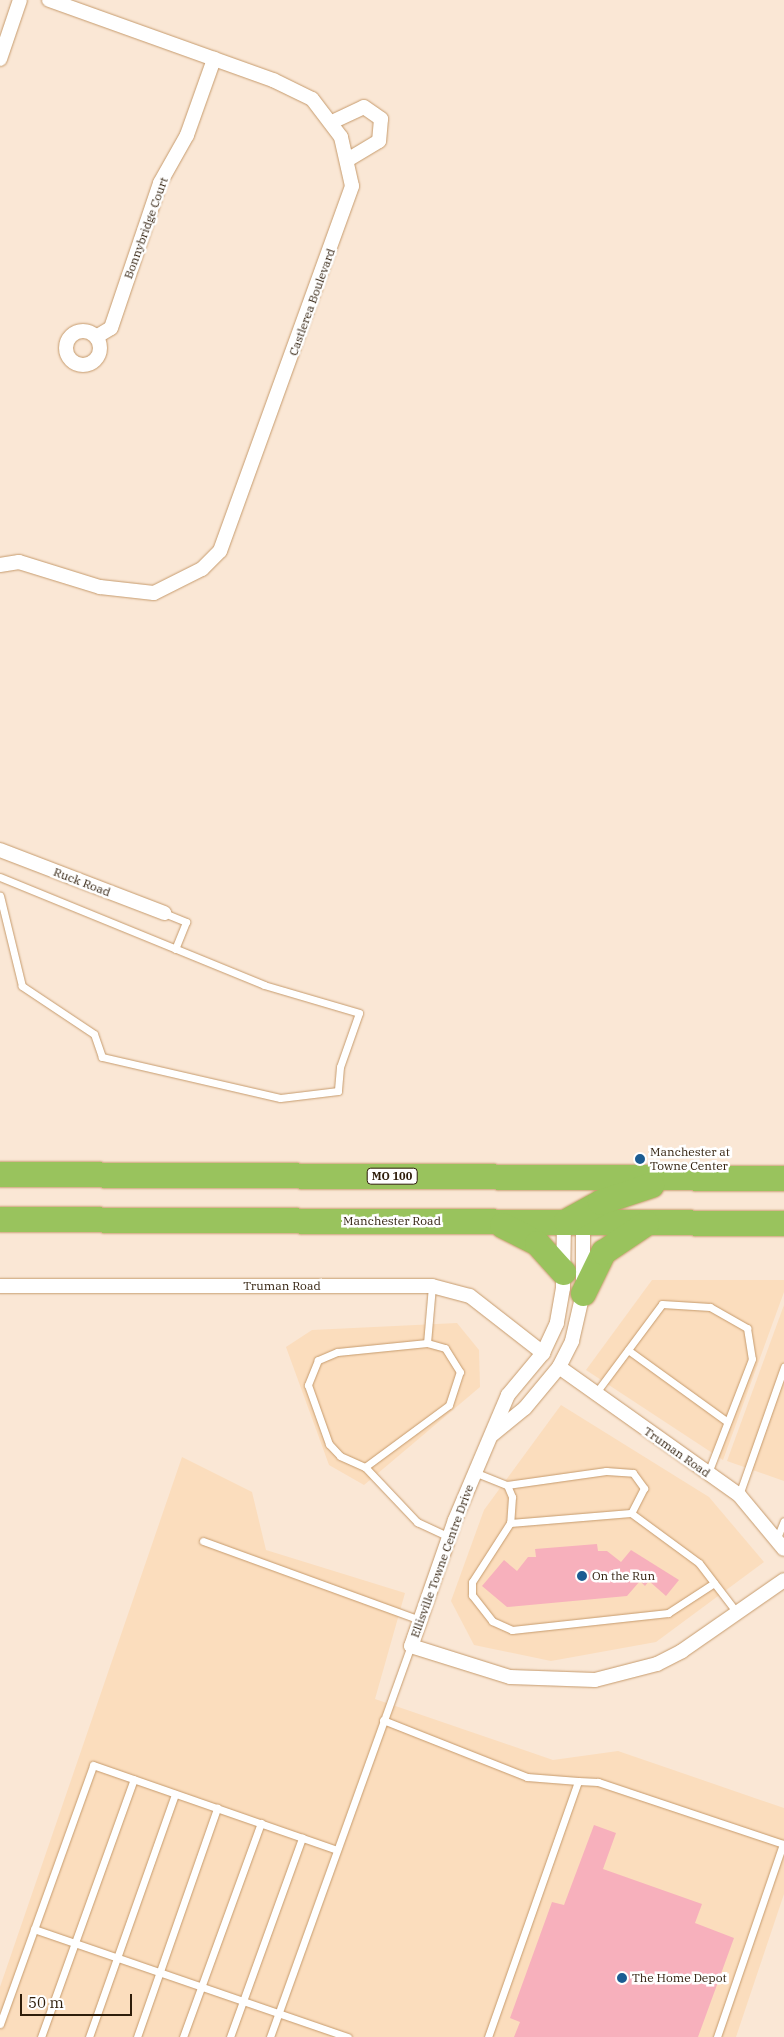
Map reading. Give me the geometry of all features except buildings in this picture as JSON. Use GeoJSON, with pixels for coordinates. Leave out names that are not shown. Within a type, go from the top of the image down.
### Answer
{"type":"FeatureCollection","features":[{"type":"Feature","properties":{"kind":"highway","name":"MO 100"},"geometry":{"type":"LineString","coordinates":[[0,1174],[784,1178]]}},
{"type":"Feature","properties":{"kind":"highway"},"geometry":{"type":"LineString","coordinates":[[541,1177],[570,1197],[576,1219],[674,1178]]}},
{"type":"Feature","properties":{"kind":"highway","name":"Manchester Road"},"geometry":{"type":"LineString","coordinates":[[0,1219],[495,1222],[576,1219],[648,1222],[784,1223]]}},
{"type":"Feature","properties":{"kind":"highway"},"geometry":{"type":"LineString","coordinates":[[495,1222],[538,1243],[562,1272]]}},
{"type":"Feature","properties":{"kind":"highway"},"geometry":{"type":"LineString","coordinates":[[583,1293],[603,1252],[648,1222]]}},
{"type":"Feature","properties":{"kind":"street"},"geometry":{"type":"LineString","coordinates":[[0,59],[20,0]]}},
{"type":"Feature","properties":{"kind":"street","name":"Castlerea Boulevard"},"geometry":{"type":"LineString","coordinates":[[0,565],[19,562],[100,587],[154,593],[202,569],[220,551],[344,216],[352,186],[349,159],[332,122],[312,99],[214,59],[49,0]]}},
{"type":"Feature","properties":{"kind":"street","name":"Bonnybridge Court"},"geometry":{"type":"LineString","coordinates":[[96,337],[111,328],[160,183],[187,135],[214,59]]}},
{"type":"Feature","properties":{"kind":"street"},"geometry":{"type":"LineString","coordinates":[[332,122],[364,107],[382,119],[379,141],[349,159]]}},
{"type":"Feature","properties":{"kind":"street","name":"Ruck Road"},"geometry":{"type":"LineString","coordinates":[[0,850],[164,913]]}},
{"type":"Feature","properties":{"kind":"street","name":"Ellisville Towne Centre Drive"},"geometry":{"type":"LineString","coordinates":[[576,1219],[562,1272],[561,1306],[543,1353],[508,1395],[493,1434],[474,1472],[411,1646],[510,1677],[595,1680],[657,1664],[738,1615],[784,1580]]}},
{"type":"Feature","properties":{"kind":"street","name":"Ellisville Towne Centre Drive"},"geometry":{"type":"LineString","coordinates":[[493,1434],[525,1408],[559,1366],[577,1329],[583,1293],[576,1219]]}},
{"type":"Feature","properties":{"kind":"street","name":"Truman Road"},"geometry":{"type":"LineString","coordinates":[[0,1286],[432,1286],[470,1296],[543,1353]]}},
{"type":"Feature","properties":{"kind":"street","name":"Truman Road"},"geometry":{"type":"LineString","coordinates":[[559,1366],[595,1394],[739,1495],[781,1544]]}},
{"type":"Feature","properties":{"kind":"lane"},"geometry":{"type":"LineString","coordinates":[[0,877],[264,985],[359,1013],[340,1067],[338,1091],[280,1098],[102,1058],[94,1034],[22,986],[0,896]]}},
{"type":"Feature","properties":{"kind":"lane"},"geometry":{"type":"LineString","coordinates":[[164,913],[186,922],[175,949]]}},
{"type":"Feature","properties":{"kind":"lane"},"geometry":{"type":"LineString","coordinates":[[428,1343],[432,1286]]}},
{"type":"Feature","properties":{"kind":"lane"},"geometry":{"type":"LineString","coordinates":[[595,1394],[662,1304],[710,1307],[747,1328],[752,1359],[726,1420],[708,1473]]}},
{"type":"Feature","properties":{"kind":"lane"},"geometry":{"type":"LineString","coordinates":[[365,1467],[449,1405],[458,1388],[460,1372],[455,1358],[445,1348],[428,1343],[337,1352],[318,1360],[310,1371],[308,1385],[329,1444],[340,1456],[365,1467],[402,1510],[449,1537]]}},
{"type":"Feature","properties":{"kind":"lane"},"geometry":{"type":"LineString","coordinates":[[628,1350],[726,1420]]}},
{"type":"Feature","properties":{"kind":"lane"},"geometry":{"type":"LineString","coordinates":[[739,1495],[784,1367]]}},
{"type":"Feature","properties":{"kind":"lane"},"geometry":{"type":"LineString","coordinates":[[474,1472],[506,1485],[606,1471],[633,1473],[644,1488],[631,1514]]}},
{"type":"Feature","properties":{"kind":"lane"},"geometry":{"type":"LineString","coordinates":[[506,1485],[512,1497],[510,1523],[472,1582],[472,1595],[492,1621],[512,1630],[659,1615],[714,1582]]}},
{"type":"Feature","properties":{"kind":"lane"},"geometry":{"type":"LineString","coordinates":[[510,1523],[631,1514],[699,1563],[738,1615]]}},
{"type":"Feature","properties":{"kind":"lane"},"geometry":{"type":"LineString","coordinates":[[781,1544],[784,1521]]}},
{"type":"Feature","properties":{"kind":"lane"},"geometry":{"type":"LineString","coordinates":[[203,1541],[420,1620]]}},
{"type":"Feature","properties":{"kind":"lane"},"geometry":{"type":"LineString","coordinates":[[270,2037],[411,1646]]}},
{"type":"Feature","properties":{"kind":"lane"},"geometry":{"type":"LineString","coordinates":[[383,1720],[527,1777],[598,1782],[783,1844],[717,2037]]}},
{"type":"Feature","properties":{"kind":"lane"},"geometry":{"type":"LineString","coordinates":[[0,2024],[93,1765],[337,1850]]}},
{"type":"Feature","properties":{"kind":"lane"},"geometry":{"type":"LineString","coordinates":[[40,2037],[76,1944],[134,1779]]}},
{"type":"Feature","properties":{"kind":"lane"},"geometry":{"type":"LineString","coordinates":[[488,2037],[578,1781]]}},
{"type":"Feature","properties":{"kind":"lane"},"geometry":{"type":"LineString","coordinates":[[89,2037],[175,1794]]}},
{"type":"Feature","properties":{"kind":"lane"},"geometry":{"type":"LineString","coordinates":[[137,2037],[217,1808]]}},
{"type":"Feature","properties":{"kind":"lane"},"geometry":{"type":"LineString","coordinates":[[183,2037],[261,1823]]}},
{"type":"Feature","properties":{"kind":"lane"},"geometry":{"type":"LineString","coordinates":[[230,2037],[302,1838]]}},
{"type":"Feature","properties":{"kind":"lane"},"geometry":{"type":"LineString","coordinates":[[34,1928],[242,2004],[278,2013],[348,2037]]}},
{"type":"Feature","properties":{"kind":"shaded area"},"geometry":{"type":"Polygon","coordinates":[[[652,1280],[784,1280],[784,1292],[723,1460],[586,1370],[652,1280]]]}},
{"type":"Feature","properties":{"kind":"shaded area"},"geometry":{"type":"Polygon","coordinates":[[[784,1305],[784,1481],[727,1461],[784,1305]]]}},
{"type":"Feature","properties":{"kind":"shaded area"},"geometry":{"type":"Polygon","coordinates":[[[457,1323],[479,1350],[480,1387],[364,1485],[329,1465],[286,1347],[312,1330],[457,1323]]]}},
{"type":"Feature","properties":{"kind":"shaded area"},"geometry":{"type":"Polygon","coordinates":[[[561,1405],[709,1497],[764,1562],[656,1642],[551,1661],[474,1645],[451,1601],[484,1510],[561,1405]]]}},
{"type":"Feature","properties":{"kind":"shaded area"},"geometry":{"type":"Polygon","coordinates":[[[182,1457],[252,1492],[266,1550],[405,1593],[375,1699],[553,1760],[618,1751],[784,1808],[784,1894],[736,2037],[0,2037],[0,1987],[182,1457]]]}},
{"type":"Feature","properties":{"kind":"place","name":"Manchester at Towne Center"},"geometry":{"type":"Point","coordinates":[640,1159]}},
{"type":"Feature","properties":{"kind":"place","name":"On the Run"},"geometry":{"type":"Point","coordinates":[582,1576]}},
{"type":"Feature","properties":{"kind":"place","name":"The Home Depot"},"geometry":{"type":"Point","coordinates":[622,1978]}}]}
